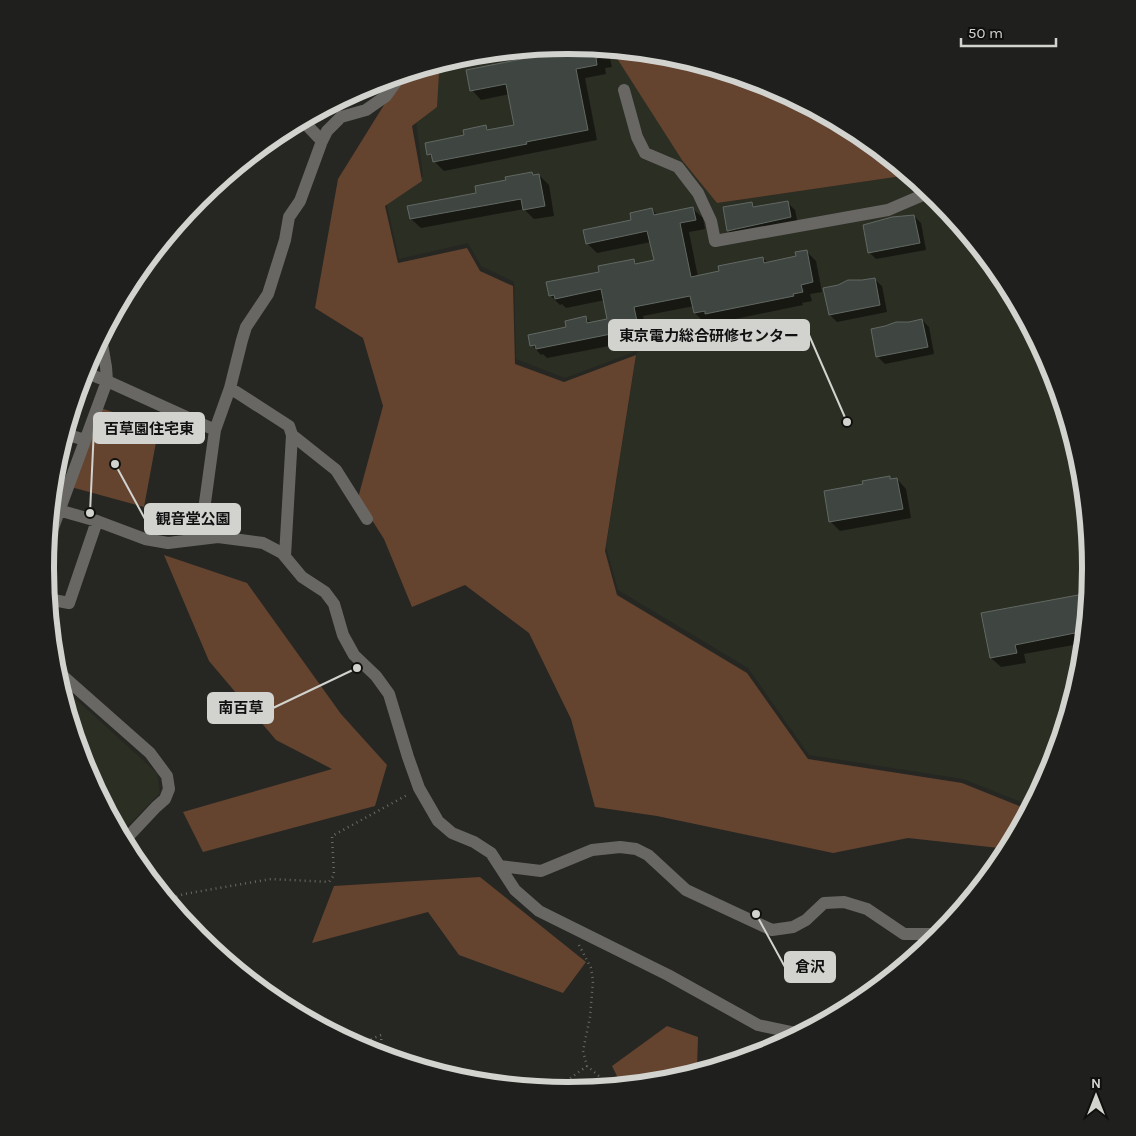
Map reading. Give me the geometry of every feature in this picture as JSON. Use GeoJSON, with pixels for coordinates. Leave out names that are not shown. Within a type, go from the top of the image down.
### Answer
{"type":"FeatureCollection","features":[{"type":"Feature","properties":{"kind":"street"},"geometry":{"type":"LineString","coordinates":[[200,538],[215,430],[230,388],[246,327],[268,294],[285,240],[289,217],[300,201],[327,131],[340,117],[366,110],[386,96],[394,84]]}},
{"type":"Feature","properties":{"kind":"street"},"geometry":{"type":"LineString","coordinates":[[624,90],[637,137],[645,154],[678,167],[698,193],[711,221],[715,242],[888,210],[922,195]]}},
{"type":"Feature","properties":{"kind":"street"},"geometry":{"type":"LineString","coordinates":[[307,125],[322,141]]}},
{"type":"Feature","properties":{"kind":"street"},"geometry":{"type":"LineString","coordinates":[[58,502],[85,440],[107,381],[103,350]]}},
{"type":"Feature","properties":{"kind":"street"},"geometry":{"type":"LineString","coordinates":[[92,375],[215,430]]}},
{"type":"Feature","properties":{"kind":"street"},"geometry":{"type":"LineString","coordinates":[[230,388],[289,426],[292,435],[285,556]]}},
{"type":"Feature","properties":{"kind":"street"},"geometry":{"type":"LineString","coordinates":[[292,435],[336,470],[366,519]]}},
{"type":"Feature","properties":{"kind":"street"},"geometry":{"type":"LineString","coordinates":[[71,436],[85,440]]}},
{"type":"Feature","properties":{"kind":"street"},"geometry":{"type":"LineString","coordinates":[[57,510],[96,521],[145,539],[168,543],[218,537],[263,543],[282,553],[302,577],[325,592],[334,604],[343,635],[354,655],[376,676],[389,694],[419,788],[438,821],[452,834],[474,842],[491,853],[515,890],[539,911],[668,975],[758,1025],[789,1032]]}},
{"type":"Feature","properties":{"kind":"street"},"geometry":{"type":"LineString","coordinates":[[55,600],[69,604],[96,521]]}},
{"type":"Feature","properties":{"kind":"street"},"geometry":{"type":"LineString","coordinates":[[66,679],[150,753],[167,776],[168,789],[166,799],[129,836]]}},
{"type":"Feature","properties":{"kind":"street"},"geometry":{"type":"LineString","coordinates":[[500,866],[541,871],[592,850],[620,847],[636,849],[648,855],[686,890],[772,930],[792,927],[806,920],[824,903],[844,902],[867,909],[904,934],[930,934]]}},
{"type":"Feature","properties":{"kind":"path"},"geometry":{"type":"LineString","coordinates":[[173,898],[184,894],[271,879],[329,882],[334,874],[332,836],[419,788]]}},
{"type":"Feature","properties":{"kind":"path"},"geometry":{"type":"LineString","coordinates":[[567,924],[591,968],[593,981],[590,1017],[584,1051],[586,1066],[604,1081]]}},
{"type":"Feature","properties":{"kind":"path"},"geometry":{"type":"LineString","coordinates":[[366,1041],[380,1035],[381,1047]]}},
{"type":"Feature","properties":{"kind":"path"},"geometry":{"type":"LineString","coordinates":[[565,1082],[586,1066]]}},
{"type":"Feature","properties":{"kind":"shaded area"},"geometry":{"type":"Polygon","coordinates":[[[534,55],[602,55],[625,57],[717,203],[901,176],[932,204],[955,229],[996,282],[1029,341],[1043,371],[1065,435],[1078,501],[1082,568],[1078,635],[1065,701],[1055,733],[1043,765],[1025,803],[963,779],[809,755],[748,668],[618,590],[606,547],[637,351],[565,378],[516,359],[514,282],[481,266],[468,243],[399,259],[386,201],[423,176],[411,79],[435,71],[501,58],[534,55]]]}},
{"type":"Feature","properties":{"kind":"shaded area"},"geometry":{"type":"Polygon","coordinates":[[[616,56],[635,58],[701,71],[765,93],[795,107],[854,140],[901,176],[717,203],[682,160],[616,56]]]}},
{"type":"Feature","properties":{"kind":"shaded area"},"geometry":{"type":"Polygon","coordinates":[[[434,71],[439,73],[437,107],[412,126],[422,181],[385,206],[398,263],[467,248],[480,271],[513,286],[515,364],[564,382],[636,355],[605,551],[617,595],[747,673],[808,759],[962,783],[1022,807],[999,848],[908,838],[833,853],[657,816],[595,807],[571,719],[529,633],[465,585],[412,607],[384,539],[358,498],[383,406],[363,338],[315,308],[338,179],[397,84],[434,71]]]}},
{"type":"Feature","properties":{"kind":"shaded area"},"geometry":{"type":"Polygon","coordinates":[[[100,408],[159,426],[144,507],[71,487],[100,408]]]}},
{"type":"Feature","properties":{"kind":"shaded area"},"geometry":{"type":"Polygon","coordinates":[[[164,555],[247,583],[341,714],[387,765],[375,806],[203,852],[183,812],[332,769],[276,740],[209,661],[164,555]]]}},
{"type":"Feature","properties":{"kind":"shaded area"},"geometry":{"type":"Polygon","coordinates":[[[69,693],[157,773],[160,793],[125,829],[93,765],[69,693]]]}},
{"type":"Feature","properties":{"kind":"shaded area"},"geometry":{"type":"Polygon","coordinates":[[[480,877],[586,962],[563,993],[459,955],[428,912],[312,943],[334,886],[480,877]]]}},
{"type":"Feature","properties":{"kind":"shaded area"},"geometry":{"type":"Polygon","coordinates":[[[667,1026],[698,1037],[697,1066],[619,1079],[612,1066],[667,1026]]]}},
{"type":"Feature","properties":{"kind":"building"},"geometry":{"type":"Polygon","coordinates":[[[534,55],[603,55],[603,57],[596,58],[597,65],[576,69],[588,130],[433,162],[431,154],[427,155],[425,143],[464,135],[463,130],[486,125],[487,130],[514,125],[506,84],[470,91],[466,70],[527,58],[526,56],[534,55]]]}},
{"type":"Feature","properties":{"kind":"building"},"geometry":{"type":"Polygon","coordinates":[[[532,172],[533,175],[539,174],[545,206],[523,210],[521,199],[410,219],[407,206],[476,193],[475,186],[506,180],[505,177],[532,172]]]}},
{"type":"Feature","properties":{"kind":"building"},"geometry":{"type":"Polygon","coordinates":[[[788,201],[791,217],[727,231],[723,207],[752,202],[753,207],[788,201]]]}},
{"type":"Feature","properties":{"kind":"building"},"geometry":{"type":"Polygon","coordinates":[[[693,207],[696,220],[680,223],[691,277],[719,271],[718,266],[763,257],[764,263],[796,256],[795,252],[807,250],[813,282],[801,285],[803,292],[793,294],[794,296],[705,314],[705,311],[694,313],[690,296],[634,307],[638,326],[630,327],[631,330],[536,349],[535,345],[530,346],[528,335],[566,327],[565,321],[586,316],[587,323],[607,319],[601,289],[555,299],[554,295],[549,296],[546,282],[599,272],[598,266],[634,259],[635,264],[654,260],[647,231],[586,244],[583,230],[631,220],[630,213],[652,208],[654,215],[693,207]]]}},
{"type":"Feature","properties":{"kind":"building"},"geometry":{"type":"Polygon","coordinates":[[[914,215],[920,243],[868,253],[863,225],[892,217],[914,215]]]}},
{"type":"Feature","properties":{"kind":"building"},"geometry":{"type":"Polygon","coordinates":[[[875,278],[880,305],[829,315],[823,288],[838,285],[848,280],[875,278]]]}},
{"type":"Feature","properties":{"kind":"building"},"geometry":{"type":"Polygon","coordinates":[[[922,319],[928,347],[876,357],[871,329],[896,322],[922,319]]]}},
{"type":"Feature","properties":{"kind":"building"},"geometry":{"type":"Polygon","coordinates":[[[890,476],[890,479],[897,478],[903,509],[829,522],[824,491],[863,484],[862,481],[890,476]]]}},
{"type":"Feature","properties":{"kind":"building"},"geometry":{"type":"Polygon","coordinates":[[[1081,594],[1078,632],[1015,645],[1017,653],[990,658],[981,613],[1081,594]]]}},
{"type":"Feature","properties":{"kind":"place","name":"東京電力総合研修センター"},"geometry":{"type":"Point","coordinates":[847,422]}},
{"type":"Feature","properties":{"kind":"place","name":"観音堂公園"},"geometry":{"type":"Point","coordinates":[115,464]}},
{"type":"Feature","properties":{"kind":"place","name":"百草園住宅東"},"geometry":{"type":"Point","coordinates":[90,513]}},
{"type":"Feature","properties":{"kind":"place","name":"南百草"},"geometry":{"type":"Point","coordinates":[357,668]}},
{"type":"Feature","properties":{"kind":"place","name":"倉沢"},"geometry":{"type":"Point","coordinates":[756,914]}}]}
